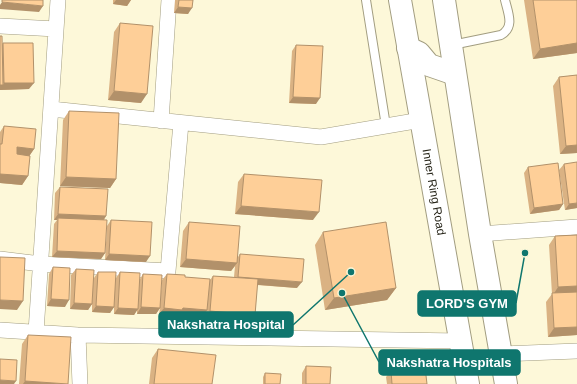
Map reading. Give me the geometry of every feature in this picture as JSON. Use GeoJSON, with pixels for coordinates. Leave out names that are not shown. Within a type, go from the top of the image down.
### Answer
{"type":"FeatureCollection","features":[{"type":"Feature","properties":{"kind":"highway","name":"Inner Ring Road"},"geometry":{"type":"LineString","coordinates":[[400,0],[468,384]]}},
{"type":"Feature","properties":{"kind":"highway"},"geometry":{"type":"LineString","coordinates":[[444,0],[480,234],[506,384]]}},
{"type":"Feature","properties":{"kind":"highway"},"geometry":{"type":"LineString","coordinates":[[408,48],[419,53],[429,66],[455,74]]}},
{"type":"Feature","properties":{"kind":"street"},"geometry":{"type":"LineString","coordinates":[[36,332],[58,0]]}},
{"type":"Feature","properties":{"kind":"street"},"geometry":{"type":"LineString","coordinates":[[161,121],[169,0]]}},
{"type":"Feature","properties":{"kind":"street"},"geometry":{"type":"LineString","coordinates":[[0,26],[56,29]]}},
{"type":"Feature","properties":{"kind":"street"},"geometry":{"type":"LineString","coordinates":[[51,110],[321,136],[421,120]]}},
{"type":"Feature","properties":{"kind":"street"},"geometry":{"type":"LineString","coordinates":[[0,259],[41,264],[168,271],[181,123]]}},
{"type":"Feature","properties":{"kind":"street"},"geometry":{"type":"LineString","coordinates":[[480,234],[577,226]]}},
{"type":"Feature","properties":{"kind":"street"},"geometry":{"type":"LineString","coordinates":[[0,330],[78,335],[460,341]]}},
{"type":"Feature","properties":{"kind":"street"},"geometry":{"type":"LineString","coordinates":[[78,335],[80,384]]}},
{"type":"Feature","properties":{"kind":"street"},"geometry":{"type":"LineString","coordinates":[[500,354],[577,351]]}},
{"type":"Feature","properties":{"kind":"lane"},"geometry":{"type":"LineString","coordinates":[[366,0],[386,126]]}},
{"type":"Feature","properties":{"kind":"lane"},"geometry":{"type":"LineString","coordinates":[[451,45],[506,32],[510,26],[510,22],[505,0]]}},
{"type":"Feature","properties":{"kind":"building"},"geometry":{"type":"Polygon","coordinates":[[[2,0],[43,0],[43,6],[2,2],[2,0]]]}},
{"type":"Feature","properties":{"kind":"building"},"geometry":{"type":"Polygon","coordinates":[[[179,0],[193,0],[192,8],[178,7],[179,0]]]}},
{"type":"Feature","properties":{"kind":"building"},"geometry":{"type":"Polygon","coordinates":[[[533,0],[577,0],[577,43],[540,49],[533,0]]]}},
{"type":"Feature","properties":{"kind":"building"},"geometry":{"type":"Polygon","coordinates":[[[120,23],[153,26],[147,94],[114,91],[120,23]]]}},
{"type":"Feature","properties":{"kind":"building"},"geometry":{"type":"Polygon","coordinates":[[[0,36],[2,36],[3,85],[0,85],[0,36]]]}},
{"type":"Feature","properties":{"kind":"building"},"geometry":{"type":"Polygon","coordinates":[[[3,43],[33,43],[34,83],[4,83],[3,43]]]}},
{"type":"Feature","properties":{"kind":"building"},"geometry":{"type":"Polygon","coordinates":[[[296,45],[323,46],[320,98],[293,97],[296,45]]]}},
{"type":"Feature","properties":{"kind":"building"},"geometry":{"type":"Polygon","coordinates":[[[577,75],[577,145],[566,146],[559,77],[577,75]]]}},
{"type":"Feature","properties":{"kind":"building"},"geometry":{"type":"Polygon","coordinates":[[[69,111],[119,113],[116,179],[66,177],[69,111]]]}},
{"type":"Feature","properties":{"kind":"building"},"geometry":{"type":"Polygon","coordinates":[[[4,126],[36,129],[34,149],[17,147],[17,154],[30,156],[28,176],[0,174],[0,144],[2,144],[4,126]]]}},
{"type":"Feature","properties":{"kind":"building"},"geometry":{"type":"Polygon","coordinates":[[[577,162],[577,203],[569,204],[564,164],[577,162]]]}},
{"type":"Feature","properties":{"kind":"building"},"geometry":{"type":"Polygon","coordinates":[[[558,163],[563,204],[534,208],[528,167],[558,163]]]}},
{"type":"Feature","properties":{"kind":"building"},"geometry":{"type":"Polygon","coordinates":[[[244,174],[322,180],[319,212],[241,206],[244,174]]]}},
{"type":"Feature","properties":{"kind":"building"},"geometry":{"type":"Polygon","coordinates":[[[60,187],[108,189],[106,216],[58,214],[60,187]]]}},
{"type":"Feature","properties":{"kind":"building"},"geometry":{"type":"Polygon","coordinates":[[[58,218],[107,220],[105,253],[57,251],[58,218]]]}},
{"type":"Feature","properties":{"kind":"building"},"geometry":{"type":"Polygon","coordinates":[[[111,220],[152,222],[150,256],[109,254],[111,220]]]}},
{"type":"Feature","properties":{"kind":"building"},"geometry":{"type":"Polygon","coordinates":[[[189,222],[240,226],[237,263],[186,259],[189,222]]]}},
{"type":"Feature","properties":{"kind":"building"},"geometry":{"type":"Polygon","coordinates":[[[386,222],[396,288],[334,298],[323,232],[386,222]]]}},
{"type":"Feature","properties":{"kind":"building"},"geometry":{"type":"Polygon","coordinates":[[[577,235],[577,286],[558,287],[555,236],[577,235]]]}},
{"type":"Feature","properties":{"kind":"building"},"geometry":{"type":"Polygon","coordinates":[[[240,254],[304,259],[302,282],[238,277],[240,254]]]}},
{"type":"Feature","properties":{"kind":"building"},"geometry":{"type":"Polygon","coordinates":[[[0,257],[25,258],[23,301],[0,300],[0,257]]]}},
{"type":"Feature","properties":{"kind":"building"},"geometry":{"type":"Polygon","coordinates":[[[53,267],[70,268],[69,300],[51,299],[53,267]]]}},
{"type":"Feature","properties":{"kind":"building"},"geometry":{"type":"Polygon","coordinates":[[[76,269],[94,270],[92,304],[74,303],[76,269]]]}},
{"type":"Feature","properties":{"kind":"building"},"geometry":{"type":"Polygon","coordinates":[[[98,272],[116,272],[114,307],[96,306],[98,272]]]}},
{"type":"Feature","properties":{"kind":"building"},"geometry":{"type":"Polygon","coordinates":[[[120,272],[140,273],[138,309],[118,308],[120,272]]]}},
{"type":"Feature","properties":{"kind":"building"},"geometry":{"type":"Polygon","coordinates":[[[143,274],[162,275],[160,308],[141,307],[143,274]]]}},
{"type":"Feature","properties":{"kind":"building"},"geometry":{"type":"Polygon","coordinates":[[[167,274],[210,279],[207,310],[164,308],[167,274]]]}},
{"type":"Feature","properties":{"kind":"building"},"geometry":{"type":"Polygon","coordinates":[[[213,276],[258,279],[255,315],[210,311],[213,276]]]}},
{"type":"Feature","properties":{"kind":"building"},"geometry":{"type":"Polygon","coordinates":[[[577,292],[577,327],[554,328],[552,293],[577,292]]]}},
{"type":"Feature","properties":{"kind":"building"},"geometry":{"type":"Polygon","coordinates":[[[28,335],[71,337],[68,384],[25,381],[28,335]]]}},
{"type":"Feature","properties":{"kind":"building"},"geometry":{"type":"Polygon","coordinates":[[[158,349],[216,355],[212,384],[154,384],[158,349]]]}},
{"type":"Feature","properties":{"kind":"building"},"geometry":{"type":"Polygon","coordinates":[[[0,359],[17,360],[16,381],[0,380],[0,359]]]}},
{"type":"Feature","properties":{"kind":"building"},"geometry":{"type":"Polygon","coordinates":[[[306,366],[331,367],[330,384],[306,384],[306,366]]]}},
{"type":"Feature","properties":{"kind":"building"},"geometry":{"type":"Polygon","coordinates":[[[425,367],[427,384],[392,384],[391,371],[425,367]]]}},
{"type":"Feature","properties":{"kind":"building"},"geometry":{"type":"Polygon","coordinates":[[[265,373],[281,374],[280,384],[265,384],[265,373]]]}},
{"type":"Feature","properties":{"kind":"place","name":"LORD'S GYM"},"geometry":{"type":"Point","coordinates":[525,253]}},
{"type":"Feature","properties":{"kind":"place","name":"Nakshatra Hospital"},"geometry":{"type":"Point","coordinates":[351,272]}},
{"type":"Feature","properties":{"kind":"place","name":"Nakshatra Hospitals"},"geometry":{"type":"Point","coordinates":[342,293]}}]}
